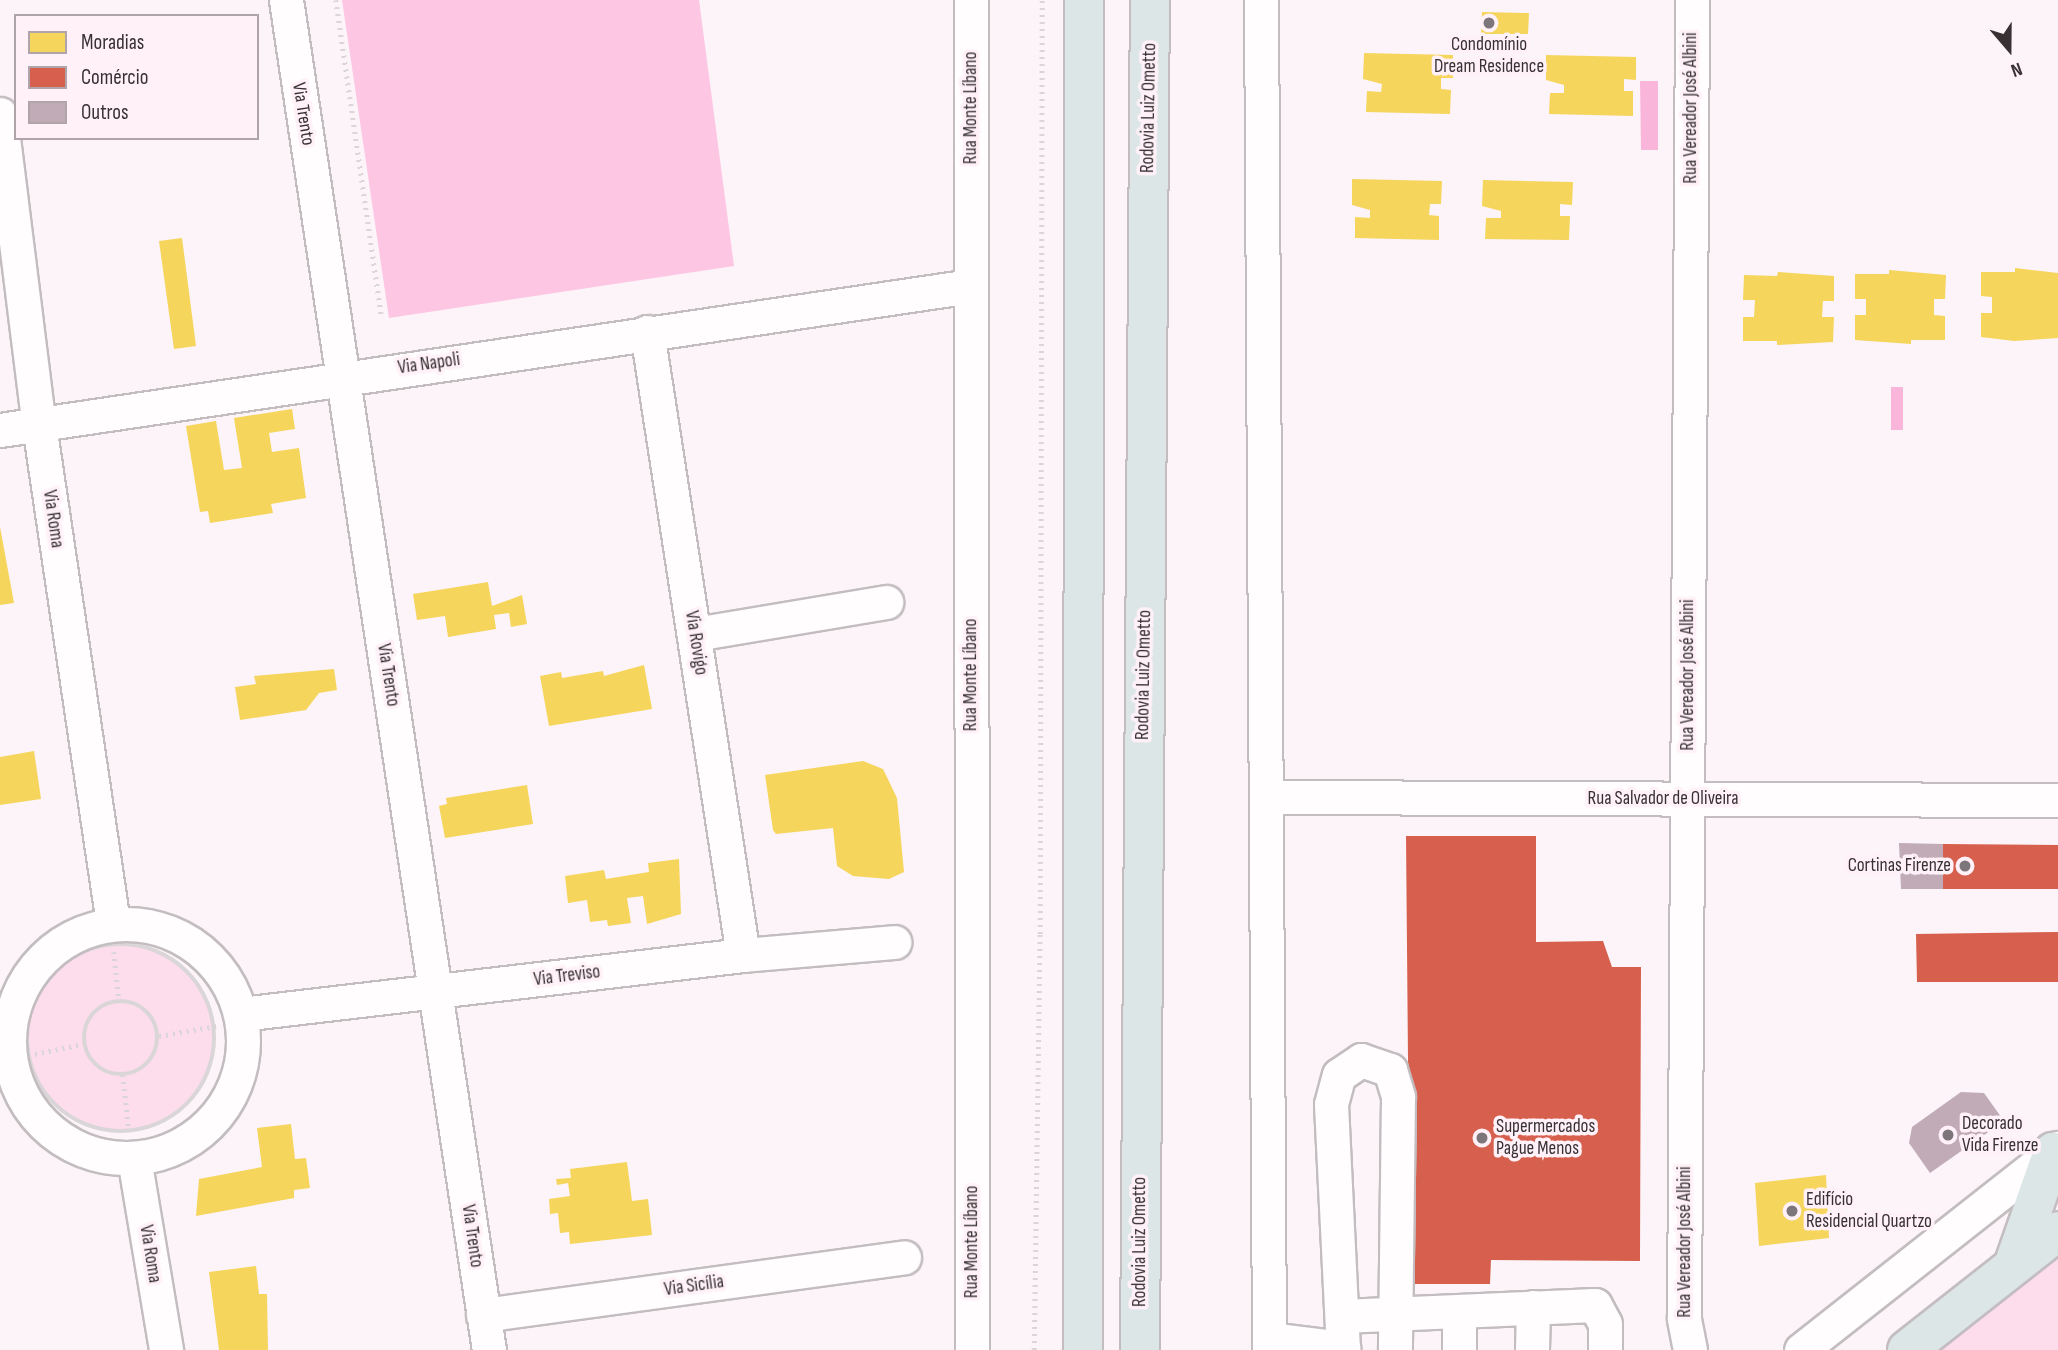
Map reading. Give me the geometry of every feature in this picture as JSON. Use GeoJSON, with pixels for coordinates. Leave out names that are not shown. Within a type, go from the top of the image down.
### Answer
{"type":"FeatureCollection","features":[{"type":"Feature","properties":{"kind":"main road"},"geometry":{"type":"LineString","coordinates":[[1083,1350],[1084,0]]}},
{"type":"Feature","properties":{"kind":"main road","name":"Rodovia Luiz Ometto"},"geometry":{"type":"LineString","coordinates":[[1140,1350],[1150,0]]}},
{"type":"Feature","properties":{"kind":"main road"},"geometry":{"type":"LineString","coordinates":[[2013,1266],[2056,1150]]}},
{"type":"Feature","properties":{"kind":"main road"},"geometry":{"type":"LineString","coordinates":[[1907,1350],[2058,1231]]}},
{"type":"Feature","properties":{"kind":"street","name":"Via Trento"},"geometry":{"type":"LineString","coordinates":[[286,0],[489,1350]]}},
{"type":"Feature","properties":{"kind":"street","name":"Rua Monte Líbano"},"geometry":{"type":"LineString","coordinates":[[971,0],[972,1350]]}},
{"type":"Feature","properties":{"kind":"street"},"geometry":{"type":"LineString","coordinates":[[1261,0],[1268,797],[1269,1345],[1343,1338],[1395,1314],[1595,1306],[1605,1324],[1605,1350]]}},
{"type":"Feature","properties":{"kind":"street","name":"Rua Vereador José Albini"},"geometry":{"type":"LineString","coordinates":[[1690,1350],[1684,1318],[1692,0]]}},
{"type":"Feature","properties":{"kind":"street","name":"Via Roma"},"geometry":{"type":"LineString","coordinates":[[0,114],[39,425],[113,934]]}},
{"type":"Feature","properties":{"kind":"street","name":"Via Napoli"},"geometry":{"type":"LineString","coordinates":[[0,429],[858,300],[970,286]]}},
{"type":"Feature","properties":{"kind":"street","name":"Via Rovigo"},"geometry":{"type":"LineString","coordinates":[[647,332],[743,955]]}},
{"type":"Feature","properties":{"kind":"street"},"geometry":{"type":"LineString","coordinates":[[695,634],[886,602]]}},
{"type":"Feature","properties":{"kind":"street","name":"Rua Salvador de Oliveira"},"geometry":{"type":"LineString","coordinates":[[1268,797],[2058,800]]}},
{"type":"Feature","properties":{"kind":"street"},"geometry":{"type":"LineString","coordinates":[[155,926],[194,944],[224,975],[228,1020],[244,1047],[237,1080],[221,1110],[187,1140],[167,1151],[132,1145],[105,1156],[60,1137],[31,1111],[9,1056],[4,1027],[20,988],[43,957],[75,934],[113,934],[155,926]]}},
{"type":"Feature","properties":{"kind":"street","name":"Via Treviso"},"geometry":{"type":"LineString","coordinates":[[228,1020],[435,991],[743,955],[894,942]]}},
{"type":"Feature","properties":{"kind":"street"},"geometry":{"type":"LineString","coordinates":[[1343,1338],[1331,1104],[1339,1074],[1361,1060],[1390,1070],[1398,1097],[1395,1350]]}},
{"type":"Feature","properties":{"kind":"street","name":"Via Roma"},"geometry":{"type":"LineString","coordinates":[[132,1145],[166,1350]]}},
{"type":"Feature","properties":{"kind":"street"},"geometry":{"type":"LineString","coordinates":[[1801,1350],[2056,1150]]}},
{"type":"Feature","properties":{"kind":"street","name":"Via Sicília"},"geometry":{"type":"LineString","coordinates":[[484,1315],[904,1257]]}},
{"type":"Feature","properties":{"kind":"street"},"geometry":{"type":"LineString","coordinates":[[1532,1350],[1533,1307]]}},
{"type":"Feature","properties":{"kind":"street"},"geometry":{"type":"LineString","coordinates":[[1459,1311],[1459,1350]]}},
{"type":"Feature","properties":{"kind":"path"},"geometry":{"type":"LineString","coordinates":[[336,0],[381,314]]}},
{"type":"Feature","properties":{"kind":"path"},"geometry":{"type":"LineString","coordinates":[[1034,1350],[1040,934],[1042,0]]}},
{"type":"Feature","properties":{"kind":"path"},"geometry":{"type":"LineString","coordinates":[[113,934],[119,1000]]}},
{"type":"Feature","properties":{"kind":"path"},"geometry":{"type":"LineString","coordinates":[[113,934],[184,968],[207,999],[228,1020]]}},
{"type":"Feature","properties":{"kind":"path"},"geometry":{"type":"LineString","coordinates":[[15,1074],[37,994],[56,969],[113,934]]}},
{"type":"Feature","properties":{"kind":"path"},"geometry":{"type":"LineString","coordinates":[[119,1000],[142,1006],[156,1024],[159,1036],[153,1058],[135,1073],[123,1075],[93,1064],[84,1044],[88,1020],[107,1003],[119,1000]]}},
{"type":"Feature","properties":{"kind":"path"},"geometry":{"type":"LineString","coordinates":[[159,1036],[228,1020]]}},
{"type":"Feature","properties":{"kind":"path"},"geometry":{"type":"LineString","coordinates":[[132,1145],[184,1109],[204,1085],[228,1020]]}},
{"type":"Feature","properties":{"kind":"path"},"geometry":{"type":"LineString","coordinates":[[15,1074],[84,1044]]}},
{"type":"Feature","properties":{"kind":"path"},"geometry":{"type":"LineString","coordinates":[[15,1074],[36,1082],[53,1104],[75,1121],[132,1145]]}},
{"type":"Feature","properties":{"kind":"path"},"geometry":{"type":"LineString","coordinates":[[123,1075],[132,1145]]}},
{"type":"Feature","properties":{"kind":"shaded area"},"geometry":{"type":"Polygon","coordinates":[[[342,0],[699,0],[734,266],[389,318],[342,0]]]}},
{"type":"Feature","properties":{"kind":"shaded area"},"geometry":{"type":"Polygon","coordinates":[[[1640,81],[1658,81],[1658,150],[1641,150],[1640,81]]]}},
{"type":"Feature","properties":{"kind":"shaded area"},"geometry":{"type":"Polygon","coordinates":[[[1891,387],[1903,387],[1903,430],[1891,430],[1891,387]]]}},
{"type":"Feature","properties":{"kind":"shaded area"},"geometry":{"type":"Polygon","coordinates":[[[121,944],[157,951],[187,972],[208,1002],[215,1038],[208,1074],[187,1104],[157,1125],[121,1132],[85,1125],[55,1104],[34,1074],[27,1038],[34,1002],[55,972],[85,951],[121,944]]]}},
{"type":"Feature","properties":{"kind":"shaded area"},"geometry":{"type":"Polygon","coordinates":[[[2058,1252],[2058,1350],[1932,1350],[2058,1252]]]}},
{"type":"Feature","properties":{"kind":"building: Moradias"},"geometry":{"type":"Polygon","coordinates":[[[1482,12],[1529,13],[1528,34],[1481,34],[1482,12]]]}},
{"type":"Feature","properties":{"kind":"building: Moradias"},"geometry":{"type":"Polygon","coordinates":[[[1364,53],[1453,55],[1453,78],[1441,78],[1441,89],[1451,90],[1450,114],[1366,112],[1367,91],[1381,92],[1382,84],[1363,79],[1364,53]]]}},
{"type":"Feature","properties":{"kind":"building: Moradias"},"geometry":{"type":"Polygon","coordinates":[[[1546,55],[1636,57],[1636,80],[1624,79],[1624,91],[1633,91],[1633,116],[1549,114],[1550,93],[1564,93],[1564,85],[1546,80],[1546,55]]]}},
{"type":"Feature","properties":{"kind":"building: Moradias"},"geometry":{"type":"Polygon","coordinates":[[[1352,179],[1442,181],[1441,204],[1430,204],[1429,215],[1439,216],[1439,240],[1355,238],[1355,217],[1370,218],[1370,210],[1352,205],[1352,179]]]}},
{"type":"Feature","properties":{"kind":"building: Moradias"},"geometry":{"type":"Polygon","coordinates":[[[1483,180],[1573,182],[1572,205],[1560,204],[1560,216],[1570,216],[1569,240],[1485,239],[1486,218],[1501,218],[1501,211],[1482,206],[1483,180]]]}},
{"type":"Feature","properties":{"kind":"building: Moradias"},"geometry":{"type":"Polygon","coordinates":[[[182,238],[196,346],[174,349],[159,241],[182,238]]]}},
{"type":"Feature","properties":{"kind":"building: Moradias"},"geometry":{"type":"Polygon","coordinates":[[[2015,268],[2058,273],[2058,338],[2014,341],[1981,337],[1981,313],[1992,313],[1992,297],[1981,296],[1981,272],[2015,272],[2015,268]]]}},
{"type":"Feature","properties":{"kind":"building: Moradias"},"geometry":{"type":"Polygon","coordinates":[[[1889,270],[1946,275],[1945,299],[1934,299],[1934,315],[1945,316],[1945,340],[1911,340],[1911,344],[1855,340],[1855,315],[1866,315],[1866,299],[1855,299],[1855,274],[1889,274],[1889,270]]]}},
{"type":"Feature","properties":{"kind":"building: Moradias"},"geometry":{"type":"Polygon","coordinates":[[[1778,272],[1834,276],[1834,301],[1823,301],[1822,317],[1834,317],[1833,342],[1777,345],[1777,341],[1743,341],[1743,317],[1754,317],[1755,300],[1743,300],[1744,275],[1777,276],[1778,272]]]}},
{"type":"Feature","properties":{"kind":"building: Moradias"},"geometry":{"type":"Polygon","coordinates":[[[292,409],[295,429],[269,433],[272,452],[299,448],[306,498],[271,504],[273,513],[210,523],[208,511],[200,512],[186,426],[216,421],[224,470],[242,468],[234,418],[292,409]]]}},
{"type":"Feature","properties":{"kind":"building: Moradias"},"geometry":{"type":"Polygon","coordinates":[[[0,527],[14,603],[0,605],[0,527]]]}},
{"type":"Feature","properties":{"kind":"building: Moradias"},"geometry":{"type":"Polygon","coordinates":[[[488,582],[492,606],[522,595],[527,624],[511,627],[509,613],[494,615],[496,629],[448,637],[445,616],[417,620],[413,594],[488,582]]]}},
{"type":"Feature","properties":{"kind":"building: Moradias"},"geometry":{"type":"Polygon","coordinates":[[[644,665],[652,709],[549,726],[540,676],[561,672],[562,678],[603,671],[604,676],[644,665]]]}},
{"type":"Feature","properties":{"kind":"building: Moradias"},"geometry":{"type":"Polygon","coordinates":[[[334,669],[337,690],[319,693],[306,710],[240,720],[235,687],[256,684],[254,676],[334,669]]]}},
{"type":"Feature","properties":{"kind":"building: Moradias"},"geometry":{"type":"Polygon","coordinates":[[[34,751],[41,799],[0,805],[0,757],[34,751]]]}},
{"type":"Feature","properties":{"kind":"building: Moradias"},"geometry":{"type":"Polygon","coordinates":[[[863,761],[883,769],[897,798],[904,872],[889,879],[853,876],[837,866],[833,828],[776,834],[773,830],[765,775],[863,761]]]}},
{"type":"Feature","properties":{"kind":"building: Moradias"},"geometry":{"type":"Polygon","coordinates":[[[527,785],[533,824],[445,838],[439,806],[447,804],[446,798],[527,785]]]}},
{"type":"Feature","properties":{"kind":"building: Moradias"},"geometry":{"type":"Polygon","coordinates":[[[679,859],[681,914],[647,924],[643,896],[627,898],[631,923],[608,926],[607,920],[590,922],[587,900],[568,903],[565,876],[604,870],[606,879],[649,872],[648,863],[679,859]]]}},
{"type":"Feature","properties":{"kind":"building: Moradias"},"geometry":{"type":"Polygon","coordinates":[[[291,1124],[295,1159],[306,1158],[310,1188],[294,1190],[294,1198],[196,1216],[199,1179],[262,1167],[257,1128],[291,1124]]]}},
{"type":"Feature","properties":{"kind":"building: Moradias"},"geometry":{"type":"Polygon","coordinates":[[[627,1162],[632,1201],[648,1199],[652,1235],[570,1244],[569,1232],[560,1233],[558,1213],[550,1214],[549,1199],[570,1196],[568,1183],[557,1185],[556,1179],[571,1178],[570,1169],[627,1162]]]}},
{"type":"Feature","properties":{"kind":"building: Moradias","name":"Edifício Residencial Quartzo"},"geometry":{"type":"Polygon","coordinates":[[[1826,1175],[1829,1238],[1759,1246],[1755,1183],[1826,1175]]]}},
{"type":"Feature","properties":{"kind":"building: Moradias"},"geometry":{"type":"Polygon","coordinates":[[[256,1266],[259,1294],[267,1294],[268,1350],[219,1350],[209,1272],[256,1266]]]}},
{"type":"Feature","properties":{"kind":"building: Comércio"},"geometry":{"type":"Polygon","coordinates":[[[1406,836],[1536,836],[1536,942],[1603,941],[1612,967],[1641,967],[1640,1261],[1491,1260],[1490,1284],[1410,1284],[1406,836]]]}},
{"type":"Feature","properties":{"kind":"building: Comércio"},"geometry":{"type":"Polygon","coordinates":[[[1943,844],[2058,845],[2058,889],[1943,889],[1943,844]]]}},
{"type":"Feature","properties":{"kind":"building: Comércio"},"geometry":{"type":"Polygon","coordinates":[[[2058,932],[2058,982],[1917,982],[1916,934],[2058,932]]]}},
{"type":"Feature","properties":{"kind":"building: Outros"},"geometry":{"type":"Polygon","coordinates":[[[1899,843],[1943,844],[1943,889],[1901,889],[1899,843]]]}},
{"type":"Feature","properties":{"kind":"building: Outros","name":"Decorado Vida Firenze"},"geometry":{"type":"Polygon","coordinates":[[[1961,1092],[1984,1093],[2004,1121],[1930,1173],[1909,1143],[1912,1127],[1961,1092]]]}},
{"type":"Feature","properties":{"kind":"place","name":"Condomínio Dream Residence"},"geometry":{"type":"Point","coordinates":[1489,23]}},
{"type":"Feature","properties":{"kind":"place","name":"Cortinas Firenze"},"geometry":{"type":"Point","coordinates":[1965,866]}},
{"type":"Feature","properties":{"kind":"place","name":"Decorado Vida Firenze"},"geometry":{"type":"Point","coordinates":[1948,1135]}},
{"type":"Feature","properties":{"kind":"place","name":"Supermercados Pague Menos"},"geometry":{"type":"Point","coordinates":[1482,1138]}},
{"type":"Feature","properties":{"kind":"place","name":"Edifício Residencial Quartzo"},"geometry":{"type":"Point","coordinates":[1792,1211]}}]}
